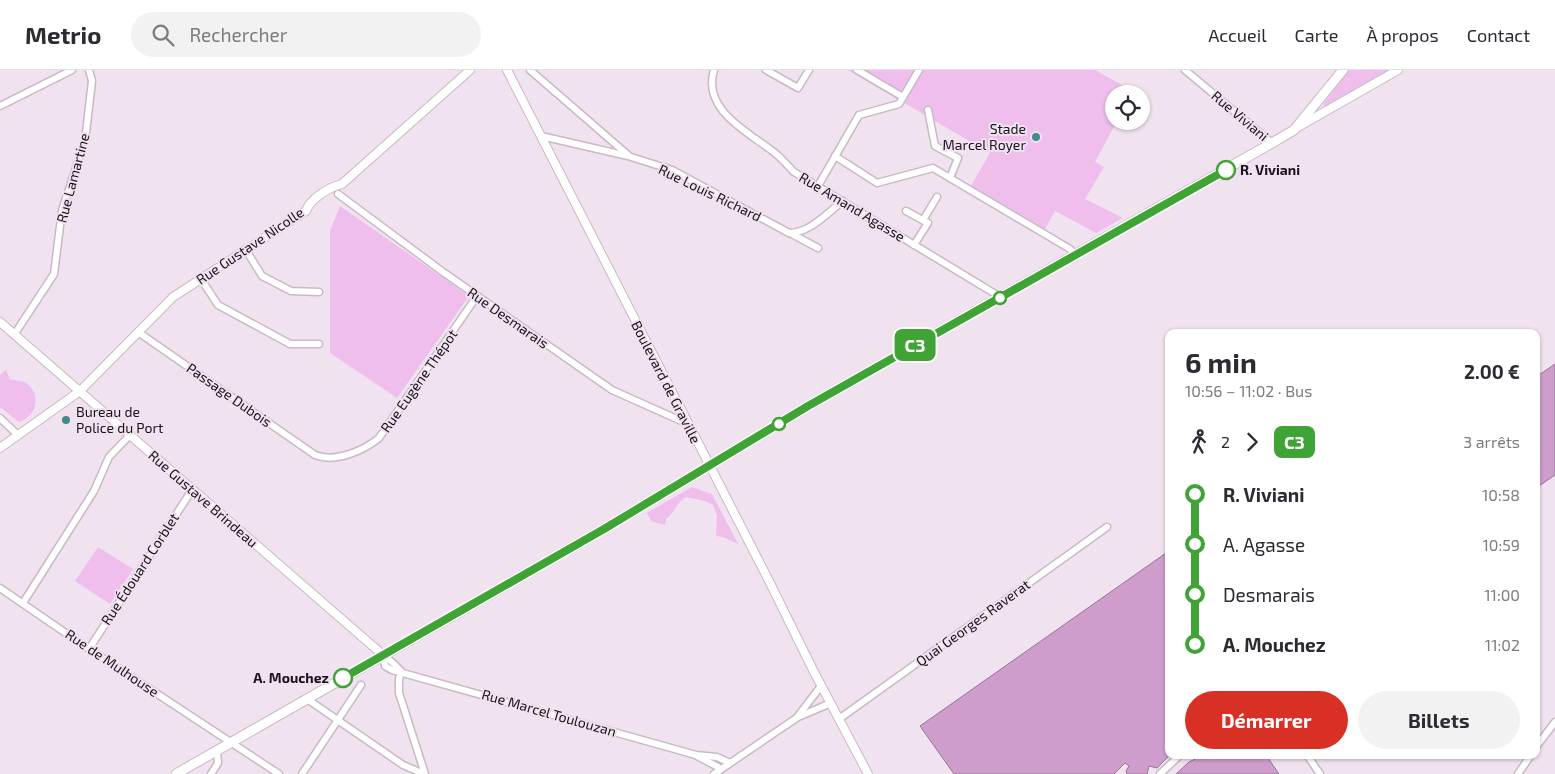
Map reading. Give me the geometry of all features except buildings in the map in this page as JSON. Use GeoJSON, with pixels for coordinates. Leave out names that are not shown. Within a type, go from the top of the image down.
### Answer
{"type":"FeatureCollection","features":[{"type":"Feature","properties":{"kind":"main road"},"geometry":{"type":"LineString","coordinates":[[176,774],[217,751],[228,740],[307,699],[604,529],[808,406],[1076,256],[1294,130],[1343,70]]}},
{"type":"Feature","properties":{"kind":"street"},"geometry":{"type":"LineString","coordinates":[[0,106],[72,70]]}},
{"type":"Feature","properties":{"kind":"street","name":"Rue Lamartine"},"geometry":{"type":"LineString","coordinates":[[14,335],[54,274],[62,210],[85,141],[92,81],[89,70]]}},
{"type":"Feature","properties":{"kind":"street","name":"Rue Gustave Nicolle"},"geometry":{"type":"LineString","coordinates":[[0,448],[80,391],[173,297],[306,211],[308,204],[334,186],[344,183],[470,70]]}},
{"type":"Feature","properties":{"kind":"street","name":"Boulevard de Graville"},"geometry":{"type":"LineString","coordinates":[[507,70],[821,686],[868,774]]}},
{"type":"Feature","properties":{"kind":"street"},"geometry":{"type":"LineString","coordinates":[[530,70],[628,156]]}},
{"type":"Feature","properties":{"kind":"street","name":"Rue Amand Agasse"},"geometry":{"type":"LineString","coordinates":[[714,70],[711,79],[712,90],[726,115],[774,152],[794,172],[1002,298]]}},
{"type":"Feature","properties":{"kind":"street"},"geometry":{"type":"LineString","coordinates":[[766,70],[798,88],[809,70]]}},
{"type":"Feature","properties":{"kind":"street"},"geometry":{"type":"LineString","coordinates":[[857,70],[903,97]]}},
{"type":"Feature","properties":{"kind":"street"},"geometry":{"type":"LineString","coordinates":[[818,186],[859,115],[899,104],[920,70]]}},
{"type":"Feature","properties":{"kind":"street","name":"Rue Viviani"},"geometry":{"type":"LineString","coordinates":[[1185,70],[1272,143]]}},
{"type":"Feature","properties":{"kind":"street"},"geometry":{"type":"LineString","coordinates":[[1294,130],[1398,70]]}},
{"type":"Feature","properties":{"kind":"street"},"geometry":{"type":"LineString","coordinates":[[928,110],[935,146],[958,158],[950,178]]}},
{"type":"Feature","properties":{"kind":"street","name":"Rue Louis Richard"},"geometry":{"type":"LineString","coordinates":[[541,136],[628,156],[672,170],[818,248]]}},
{"type":"Feature","properties":{"kind":"street"},"geometry":{"type":"LineString","coordinates":[[835,156],[877,182],[933,168],[1070,249],[1076,256]]}},
{"type":"Feature","properties":{"kind":"street","name":"Rue Desmarais"},"geometry":{"type":"LineString","coordinates":[[338,194],[477,296],[612,390],[688,424]]}},
{"type":"Feature","properties":{"kind":"street"},"geometry":{"type":"LineString","coordinates":[[923,220],[937,197]]}},
{"type":"Feature","properties":{"kind":"street"},"geometry":{"type":"LineString","coordinates":[[789,233],[802,231],[809,227],[843,201]]}},
{"type":"Feature","properties":{"kind":"street"},"geometry":{"type":"LineString","coordinates":[[906,211],[928,223],[914,245]]}},
{"type":"Feature","properties":{"kind":"street"},"geometry":{"type":"LineString","coordinates":[[246,250],[262,276],[291,292],[319,292]]}},
{"type":"Feature","properties":{"kind":"street"},"geometry":{"type":"LineString","coordinates":[[201,279],[218,306],[290,344],[319,344]]}},
{"type":"Feature","properties":{"kind":"street","name":"Rue Eugène Thépot"},"geometry":{"type":"LineString","coordinates":[[321,457],[356,453],[379,438],[477,296]]}},
{"type":"Feature","properties":{"kind":"street","name":"Rue Gustave Brindeau"},"geometry":{"type":"LineString","coordinates":[[0,322],[383,655]]}},
{"type":"Feature","properties":{"kind":"street","name":"Passage Dubois"},"geometry":{"type":"LineString","coordinates":[[138,332],[315,455],[321,457]]}},
{"type":"Feature","properties":{"kind":"street"},"geometry":{"type":"LineString","coordinates":[[0,418],[18,435]]}},
{"type":"Feature","properties":{"kind":"street"},"geometry":{"type":"LineString","coordinates":[[23,603],[94,491],[109,457],[130,435]]}},
{"type":"Feature","properties":{"kind":"street","name":"Rue Édouard Corblet"},"geometry":{"type":"LineString","coordinates":[[89,649],[192,490]]}},
{"type":"Feature","properties":{"kind":"street","name":"Quai Georges Raverat"},"geometry":{"type":"LineString","coordinates":[[839,719],[1107,527]]}},
{"type":"Feature","properties":{"kind":"street","name":"Rue de Mulhouse"},"geometry":{"type":"LineString","coordinates":[[0,588],[279,774]]}},
{"type":"Feature","properties":{"kind":"street","name":"Rue Marcel Toulouzan"},"geometry":{"type":"LineString","coordinates":[[383,655],[401,672],[696,755],[717,757],[730,763]]}},
{"type":"Feature","properties":{"kind":"street"},"geometry":{"type":"LineString","coordinates":[[401,672],[399,693],[424,774]]}},
{"type":"Feature","properties":{"kind":"street"},"geometry":{"type":"LineString","coordinates":[[302,774],[361,685]]}},
{"type":"Feature","properties":{"kind":"street"},"geometry":{"type":"LineString","coordinates":[[798,717],[821,686]]}},
{"type":"Feature","properties":{"kind":"street"},"geometry":{"type":"LineString","coordinates":[[307,699],[403,765],[424,774]]}},
{"type":"Feature","properties":{"kind":"street"},"geometry":{"type":"LineString","coordinates":[[717,772],[798,717],[831,704]]}},
{"type":"Feature","properties":{"kind":"street"},"geometry":{"type":"LineString","coordinates":[[1540,742],[1555,722]]}},
{"type":"Feature","properties":{"kind":"street"},"geometry":{"type":"LineString","coordinates":[[211,774],[218,763],[217,751]]}},
{"type":"Feature","properties":{"kind":"street","name":"Rue Marcel Toulouzan"},"geometry":{"type":"LineString","coordinates":[[696,755],[718,767],[717,772]]}},
{"type":"Feature","properties":{"kind":"street"},"geometry":{"type":"LineString","coordinates":[[1160,774],[1176,759]]}},
{"type":"Feature","properties":{"kind":"street"},"geometry":{"type":"LineString","coordinates":[[1309,759],[1320,774]]}},
{"type":"Feature","properties":{"kind":"street"},"geometry":{"type":"LineString","coordinates":[[1518,774],[1528,759]]}},
{"type":"Feature","properties":{"kind":"shaded area","name":"Stade Marcel Royer"},"geometry":{"type":"Polygon","coordinates":[[[848,70],[1095,70],[1122,85],[1105,85],[1105,130],[1112,130],[1095,162],[1104,167],[1085,199],[1123,218],[1096,233],[1055,211],[1045,229],[971,186],[990,153],[848,70]]]}},
{"type":"Feature","properties":{"kind":"shaded area"},"geometry":{"type":"Polygon","coordinates":[[[1349,70],[1396,70],[1354,94],[1324,107],[1324,103],[1349,70]]]}},
{"type":"Feature","properties":{"kind":"shaded area"},"geometry":{"type":"Polygon","coordinates":[[[340,206],[469,296],[397,398],[330,353],[330,231],[340,206]]]}},
{"type":"Feature","properties":{"kind":"shaded area"},"geometry":{"type":"Polygon","coordinates":[[[1555,364],[1555,475],[1540,485],[1540,374],[1555,364]]]}},
{"type":"Feature","properties":{"kind":"shaded area"},"geometry":{"type":"Polygon","coordinates":[[[6,370],[10,379],[23,381],[30,386],[36,398],[33,411],[28,417],[19,422],[0,407],[0,375],[6,370]]]}},
{"type":"Feature","properties":{"kind":"shaded area"},"geometry":{"type":"Polygon","coordinates":[[[692,487],[712,494],[738,544],[716,536],[717,516],[713,505],[705,501],[686,497],[666,519],[665,525],[651,521],[647,513],[692,487]]]}},
{"type":"Feature","properties":{"kind":"shaded area"},"geometry":{"type":"Polygon","coordinates":[[[98,547],[133,569],[110,604],[75,581],[98,547]]]}},
{"type":"Feature","properties":{"kind":"shaded area"},"geometry":{"type":"Polygon","coordinates":[[[1165,554],[1166,759],[1157,768],[1149,766],[1147,774],[1127,774],[1126,771],[1129,766],[1125,763],[1114,774],[954,774],[920,726],[1165,554]]]}},
{"type":"Feature","properties":{"kind":"shaded area"},"geometry":{"type":"Polygon","coordinates":[[[1195,759],[1269,759],[1279,774],[1176,774],[1189,762],[1195,759]]]}},
{"type":"Feature","properties":{"kind":"bus line","name":"C3"},"geometry":{"type":"LineString","coordinates":[[343,678],[604,529],[740,449],[808,406],[1226,170]]}},
{"type":"Feature","properties":{"kind":"place","name":"Stade Marcel Royer"},"geometry":{"type":"Point","coordinates":[1036,137]}},
{"type":"Feature","properties":{"kind":"place","name":"R. Viviani"},"geometry":{"type":"Point","coordinates":[1226,170]}},
{"type":"Feature","properties":{"kind":"place","name":"Bureau de Police du Port"},"geometry":{"type":"Point","coordinates":[66,420]}},
{"type":"Feature","properties":{"kind":"place","name":"A. Mouchez"},"geometry":{"type":"Point","coordinates":[343,678]}}]}
